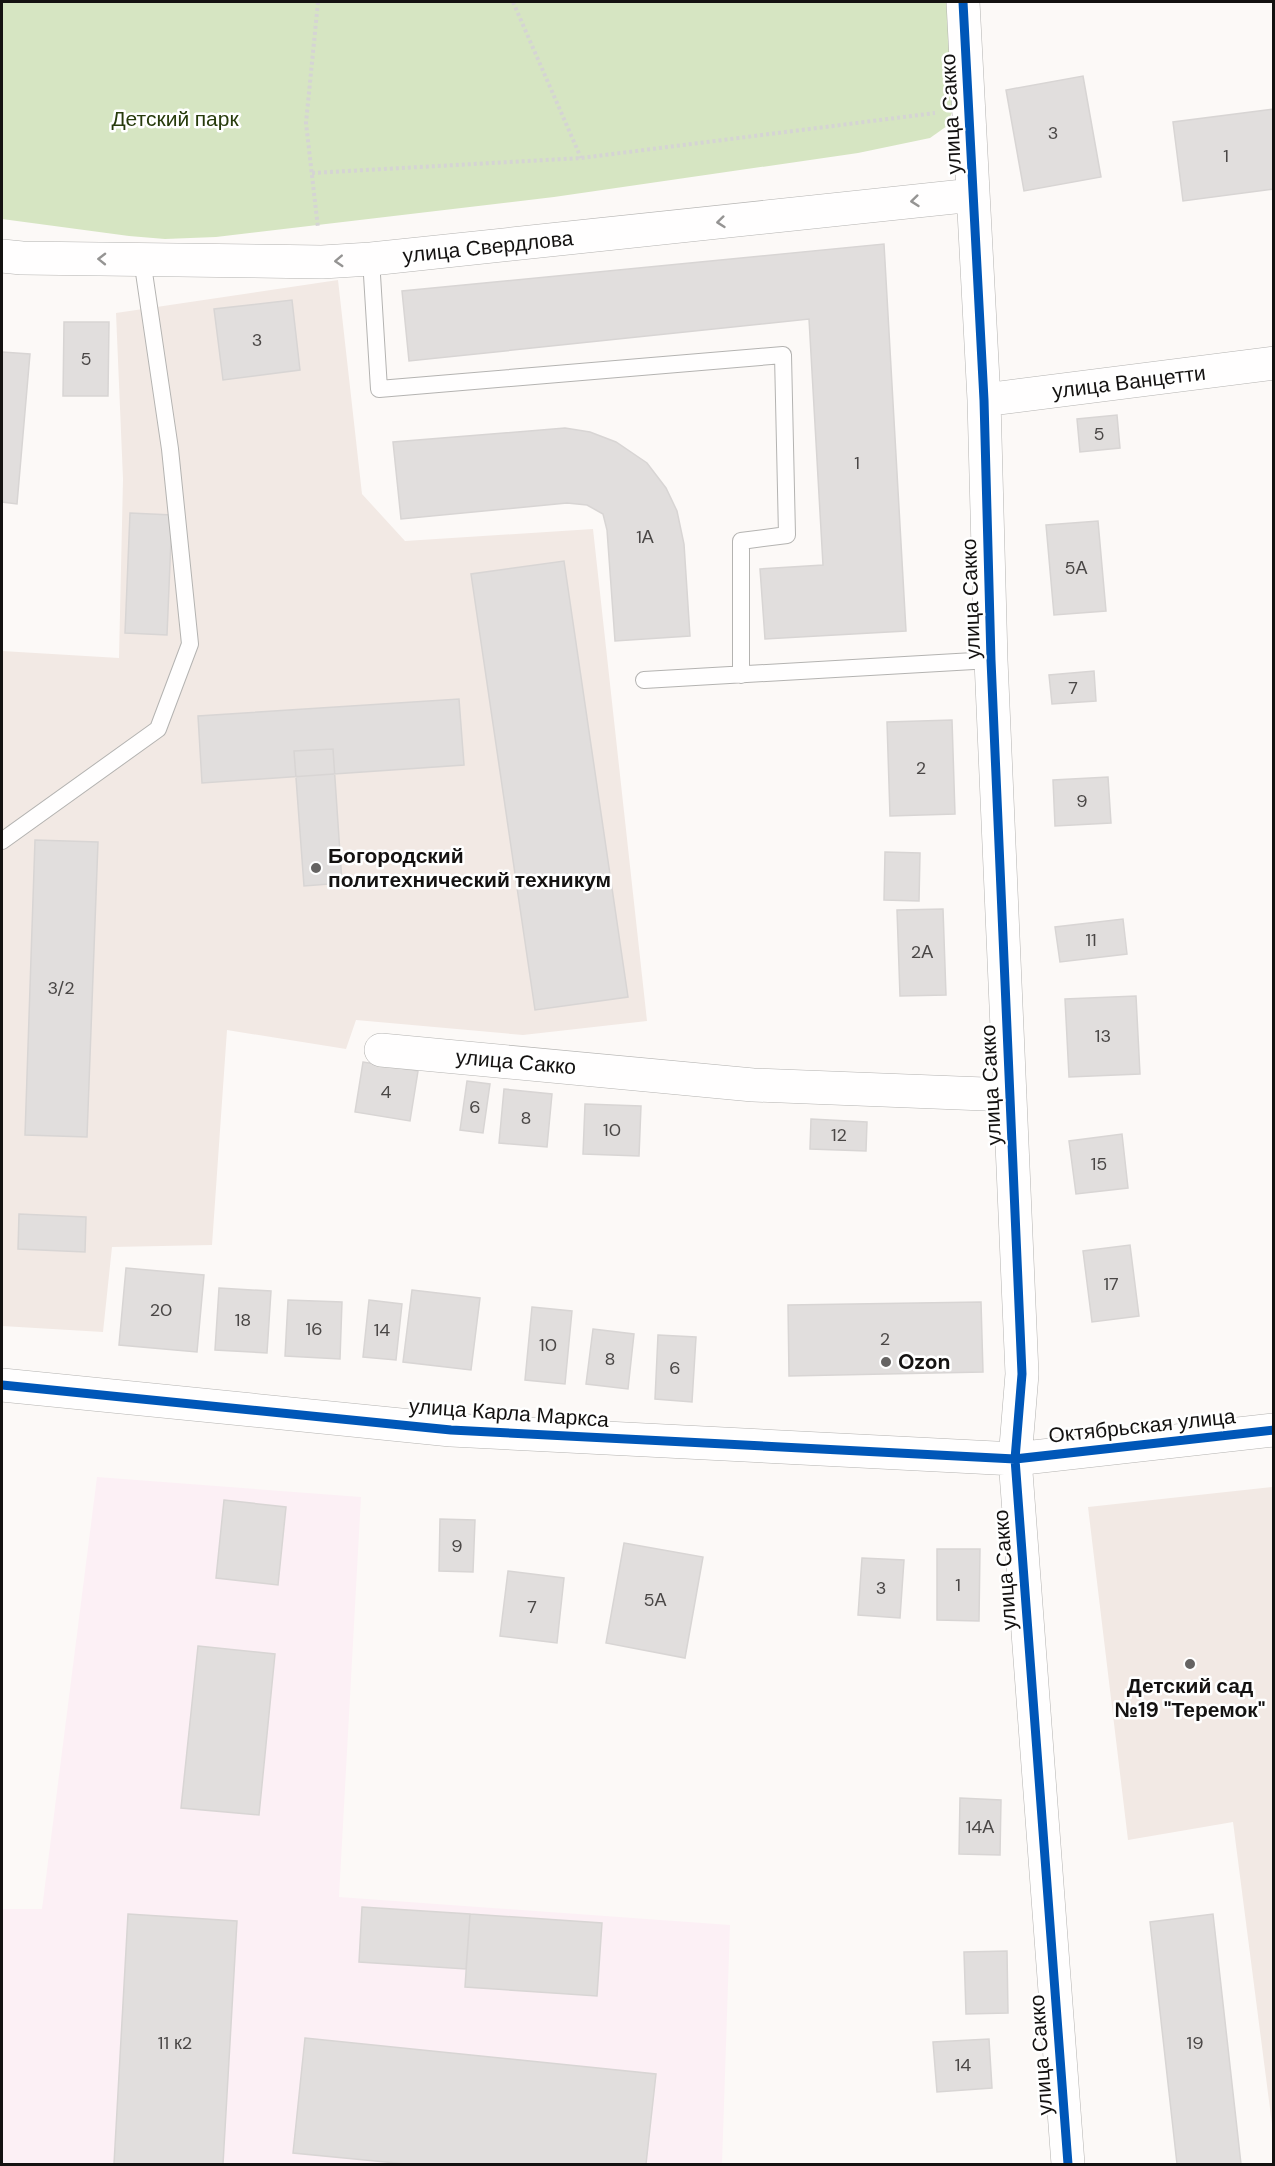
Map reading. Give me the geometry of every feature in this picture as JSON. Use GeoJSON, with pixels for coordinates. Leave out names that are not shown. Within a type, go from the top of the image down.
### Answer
{"type":"FeatureCollection","features":[{"type":"Feature","properties":{"kind":"street","name":"улица Сакко"},"geometry":{"type":"LineString","coordinates":[[963,2],[984,400],[991,660],[1022,1374],[1015,1459],[1068,2164]]}},
{"type":"Feature","properties":{"kind":"street","name":"улица Свердлова"},"geometry":{"type":"LineString","coordinates":[[2,256],[322,262],[371,259],[973,195]]}},
{"type":"Feature","properties":{"kind":"street","name":"улица Ванцетти"},"geometry":{"type":"LineString","coordinates":[[984,400],[1274,363]]}},
{"type":"Feature","properties":{"kind":"street","name":"улица Сакко"},"geometry":{"type":"LineString","coordinates":[[381,1050],[753,1084],[1010,1095]]}},
{"type":"Feature","properties":{"kind":"street","name":"улица Карла Маркса"},"geometry":{"type":"LineString","coordinates":[[2,1385],[452,1430],[1015,1459]]}},
{"type":"Feature","properties":{"kind":"street","name":"Октябрьская улица"},"geometry":{"type":"LineString","coordinates":[[1015,1459],[1274,1430]]}},
{"type":"Feature","properties":{"kind":"lane"},"geometry":{"type":"LineString","coordinates":[[371,259],[379,389],[783,355],[787,535],[741,541],[741,675]]}},
{"type":"Feature","properties":{"kind":"lane"},"geometry":{"type":"LineString","coordinates":[[2,841],[158,729],[190,644],[170,449],[142,260]]}},
{"type":"Feature","properties":{"kind":"lane"},"geometry":{"type":"LineString","coordinates":[[644,680],[991,660]]}},
{"type":"Feature","properties":{"kind":"path"},"geometry":{"type":"LineString","coordinates":[[318,2],[306,123],[322,262]]}},
{"type":"Feature","properties":{"kind":"path"},"geometry":{"type":"LineString","coordinates":[[513,2],[581,158]]}},
{"type":"Feature","properties":{"kind":"path"},"geometry":{"type":"LineString","coordinates":[[312,173],[581,158],[969,108]]}},
{"type":"Feature","properties":{"kind":"shaded area","name":"Богородский политехнический техникум"},"geometry":{"type":"Polygon","coordinates":[[[338,280],[362,494],[405,541],[593,529],[647,1021],[523,1035],[356,1020],[346,1049],[227,1030],[212,1245],[112,1247],[103,1332],[2,1326],[2,651],[119,658],[123,479],[116,313],[338,280]]]}},
{"type":"Feature","properties":{"kind":"shaded area"},"geometry":{"type":"Polygon","coordinates":[[[97,1477],[361,1497],[339,1897],[730,1925],[722,2164],[2,2164],[2,1909],[42,1909],[97,1477]]]}},
{"type":"Feature","properties":{"kind":"shaded area","name":"Детский сад №19 \"Теремок\""},"geometry":{"type":"Polygon","coordinates":[[[1274,1487],[1273,2132],[1233,1822],[1128,1840],[1088,1507],[1274,1487]]]}},
{"type":"Feature","properties":{"kind":"green space","name":"Детский парк"},"geometry":{"type":"Polygon","coordinates":[[[2,2],[948,2],[953,109],[947,126],[930,138],[858,153],[554,197],[216,237],[165,239],[129,236],[2,219],[2,2]]]}},
{"type":"Feature","properties":{"kind":"building"},"geometry":{"type":"Polygon","coordinates":[[[1083,76],[1101,177],[1024,191],[1006,90],[1083,76]]]}},
{"type":"Feature","properties":{"kind":"building"},"geometry":{"type":"Polygon","coordinates":[[[1274,109],[1274,189],[1183,201],[1173,122],[1274,109]]]}},
{"type":"Feature","properties":{"kind":"building"},"geometry":{"type":"Polygon","coordinates":[[[884,244],[906,631],[765,639],[760,569],[823,565],[809,319],[409,361],[402,291],[884,244]]]}},
{"type":"Feature","properties":{"kind":"building"},"geometry":{"type":"Polygon","coordinates":[[[292,300],[300,370],[223,380],[214,309],[292,300]]]}},
{"type":"Feature","properties":{"kind":"building"},"geometry":{"type":"Polygon","coordinates":[[[64,322],[109,322],[108,396],[63,396],[64,322]]]}},
{"type":"Feature","properties":{"kind":"building"},"geometry":{"type":"Polygon","coordinates":[[[2,352],[30,354],[17,504],[2,502],[2,352]]]}},
{"type":"Feature","properties":{"kind":"building"},"geometry":{"type":"Polygon","coordinates":[[[1117,415],[1120,448],[1080,452],[1077,419],[1117,415]]]}},
{"type":"Feature","properties":{"kind":"building"},"geometry":{"type":"Polygon","coordinates":[[[565,428],[590,432],[616,442],[647,463],[666,488],[677,511],[684,544],[690,636],[615,641],[607,530],[603,514],[587,505],[567,503],[401,519],[393,442],[565,428]]]}},
{"type":"Feature","properties":{"kind":"building"},"geometry":{"type":"Polygon","coordinates":[[[130,513],[172,515],[167,635],[125,633],[130,513]]]}},
{"type":"Feature","properties":{"kind":"building"},"geometry":{"type":"Polygon","coordinates":[[[1098,521],[1106,611],[1054,615],[1046,525],[1098,521]]]}},
{"type":"Feature","properties":{"kind":"building"},"geometry":{"type":"Polygon","coordinates":[[[564,561],[628,997],[535,1010],[471,574],[564,561]]]}},
{"type":"Feature","properties":{"kind":"building"},"geometry":{"type":"Polygon","coordinates":[[[1094,671],[1096,701],[1052,704],[1049,675],[1094,671]]]}},
{"type":"Feature","properties":{"kind":"building"},"geometry":{"type":"Polygon","coordinates":[[[459,699],[464,765],[202,783],[198,716],[459,699]]]}},
{"type":"Feature","properties":{"kind":"building"},"geometry":{"type":"Polygon","coordinates":[[[952,720],[955,814],[890,816],[887,722],[952,720]]]}},
{"type":"Feature","properties":{"kind":"building"},"geometry":{"type":"Polygon","coordinates":[[[333,749],[342,883],[304,886],[294,751],[333,749]]]}},
{"type":"Feature","properties":{"kind":"building"},"geometry":{"type":"Polygon","coordinates":[[[1108,777],[1111,823],[1055,826],[1053,780],[1108,777]]]}},
{"type":"Feature","properties":{"kind":"building"},"geometry":{"type":"Polygon","coordinates":[[[35,840],[98,842],[87,1137],[25,1135],[35,840]]]}},
{"type":"Feature","properties":{"kind":"building"},"geometry":{"type":"Polygon","coordinates":[[[885,852],[920,853],[919,901],[884,900],[885,852]]]}},
{"type":"Feature","properties":{"kind":"building"},"geometry":{"type":"Polygon","coordinates":[[[943,909],[946,995],[900,996],[897,910],[943,909]]]}},
{"type":"Feature","properties":{"kind":"building"},"geometry":{"type":"Polygon","coordinates":[[[1123,919],[1127,954],[1060,962],[1055,927],[1123,919]]]}},
{"type":"Feature","properties":{"kind":"building"},"geometry":{"type":"Polygon","coordinates":[[[1136,996],[1140,1074],[1069,1077],[1065,999],[1136,996]]]}},
{"type":"Feature","properties":{"kind":"building"},"geometry":{"type":"Polygon","coordinates":[[[363,1062],[418,1071],[410,1121],[355,1112],[363,1062]]]}},
{"type":"Feature","properties":{"kind":"building"},"geometry":{"type":"Polygon","coordinates":[[[467,1081],[490,1084],[483,1133],[460,1130],[467,1081]]]}},
{"type":"Feature","properties":{"kind":"building"},"geometry":{"type":"Polygon","coordinates":[[[504,1089],[552,1094],[547,1147],[499,1143],[504,1089]]]}},
{"type":"Feature","properties":{"kind":"building"},"geometry":{"type":"Polygon","coordinates":[[[585,1104],[641,1106],[639,1156],[583,1154],[585,1104]]]}},
{"type":"Feature","properties":{"kind":"building"},"geometry":{"type":"Polygon","coordinates":[[[811,1119],[867,1122],[866,1151],[810,1149],[811,1119]]]}},
{"type":"Feature","properties":{"kind":"building"},"geometry":{"type":"Polygon","coordinates":[[[1122,1134],[1128,1188],[1076,1194],[1069,1141],[1122,1134]]]}},
{"type":"Feature","properties":{"kind":"building"},"geometry":{"type":"Polygon","coordinates":[[[19,1214],[86,1217],[85,1252],[18,1249],[19,1214]]]}},
{"type":"Feature","properties":{"kind":"building"},"geometry":{"type":"Polygon","coordinates":[[[1130,1245],[1139,1316],[1092,1322],[1083,1251],[1130,1245]]]}},
{"type":"Feature","properties":{"kind":"building"},"geometry":{"type":"Polygon","coordinates":[[[126,1268],[204,1275],[197,1352],[119,1345],[126,1268]]]}},
{"type":"Feature","properties":{"kind":"building"},"geometry":{"type":"Polygon","coordinates":[[[219,1288],[271,1291],[267,1353],[215,1350],[219,1288]]]}},
{"type":"Feature","properties":{"kind":"building"},"geometry":{"type":"Polygon","coordinates":[[[412,1290],[480,1298],[471,1370],[403,1362],[412,1290]]]}},
{"type":"Feature","properties":{"kind":"building"},"geometry":{"type":"Polygon","coordinates":[[[288,1300],[342,1302],[340,1359],[285,1356],[288,1300]]]}},
{"type":"Feature","properties":{"kind":"building"},"geometry":{"type":"Polygon","coordinates":[[[369,1300],[402,1304],[396,1360],[363,1357],[369,1300]]]}},
{"type":"Feature","properties":{"kind":"building"},"geometry":{"type":"Polygon","coordinates":[[[981,1302],[983,1372],[789,1376],[788,1305],[981,1302]]]}},
{"type":"Feature","properties":{"kind":"building"},"geometry":{"type":"Polygon","coordinates":[[[532,1307],[572,1311],[565,1384],[525,1380],[532,1307]]]}},
{"type":"Feature","properties":{"kind":"building"},"geometry":{"type":"Polygon","coordinates":[[[593,1329],[634,1334],[628,1389],[586,1384],[593,1329]]]}},
{"type":"Feature","properties":{"kind":"building"},"geometry":{"type":"Polygon","coordinates":[[[658,1335],[696,1337],[692,1402],[655,1399],[658,1335]]]}},
{"type":"Feature","properties":{"kind":"building"},"geometry":{"type":"Polygon","coordinates":[[[224,1500],[286,1507],[278,1585],[216,1578],[224,1500]]]}},
{"type":"Feature","properties":{"kind":"building"},"geometry":{"type":"Polygon","coordinates":[[[440,1519],[475,1520],[473,1572],[439,1571],[440,1519]]]}},
{"type":"Feature","properties":{"kind":"building"},"geometry":{"type":"Polygon","coordinates":[[[624,1543],[703,1557],[685,1658],[606,1643],[624,1543]]]}},
{"type":"Feature","properties":{"kind":"building"},"geometry":{"type":"Polygon","coordinates":[[[937,1549],[980,1549],[979,1621],[937,1620],[937,1549]]]}},
{"type":"Feature","properties":{"kind":"building"},"geometry":{"type":"Polygon","coordinates":[[[862,1558],[904,1560],[900,1618],[858,1615],[862,1558]]]}},
{"type":"Feature","properties":{"kind":"building"},"geometry":{"type":"Polygon","coordinates":[[[508,1571],[564,1578],[557,1643],[500,1636],[508,1571]]]}},
{"type":"Feature","properties":{"kind":"building"},"geometry":{"type":"Polygon","coordinates":[[[198,1646],[275,1654],[259,1815],[181,1808],[198,1646]]]}},
{"type":"Feature","properties":{"kind":"building"},"geometry":{"type":"Polygon","coordinates":[[[960,1798],[1001,1800],[1000,1855],[959,1854],[960,1798]]]}},
{"type":"Feature","properties":{"kind":"building"},"geometry":{"type":"Polygon","coordinates":[[[362,1907],[470,1914],[466,1969],[359,1962],[362,1907]]]}},
{"type":"Feature","properties":{"kind":"building"},"geometry":{"type":"Polygon","coordinates":[[[128,1914],[237,1921],[223,2164],[114,2164],[128,1914]]]}},
{"type":"Feature","properties":{"kind":"building"},"geometry":{"type":"Polygon","coordinates":[[[470,1914],[602,1923],[597,1996],[465,1987],[470,1914]]]}},
{"type":"Feature","properties":{"kind":"building"},"geometry":{"type":"Polygon","coordinates":[[[1213,1914],[1241,2164],[1177,2164],[1150,1922],[1213,1914]]]}},
{"type":"Feature","properties":{"kind":"building"},"geometry":{"type":"Polygon","coordinates":[[[1007,1951],[1008,2013],[966,2014],[964,1952],[1007,1951]]]}},
{"type":"Feature","properties":{"kind":"building"},"geometry":{"type":"Polygon","coordinates":[[[305,2038],[656,2074],[646,2164],[406,2164],[293,2153],[305,2038]]]}},
{"type":"Feature","properties":{"kind":"building"},"geometry":{"type":"Polygon","coordinates":[[[989,2039],[992,2088],[937,2092],[933,2042],[989,2039]]]}},
{"type":"Feature","properties":{"kind":"cycle path"},"geometry":{"type":"LineString","coordinates":[[963,2],[984,400],[991,660],[1022,1374],[1015,1459],[1068,2164]]}},
{"type":"Feature","properties":{"kind":"cycle path"},"geometry":{"type":"LineString","coordinates":[[2,1385],[451,1430],[1015,1459],[1274,1430]]}},
{"type":"Feature","properties":{"kind":"place","name":"Богородский политехнический техникум"},"geometry":{"type":"Point","coordinates":[316,868]}},
{"type":"Feature","properties":{"kind":"place","name":"Ozon"},"geometry":{"type":"Point","coordinates":[886,1362]}},
{"type":"Feature","properties":{"kind":"place","name":"Детский сад №19 \"Теремок\""},"geometry":{"type":"Point","coordinates":[1190,1664]}}]}
